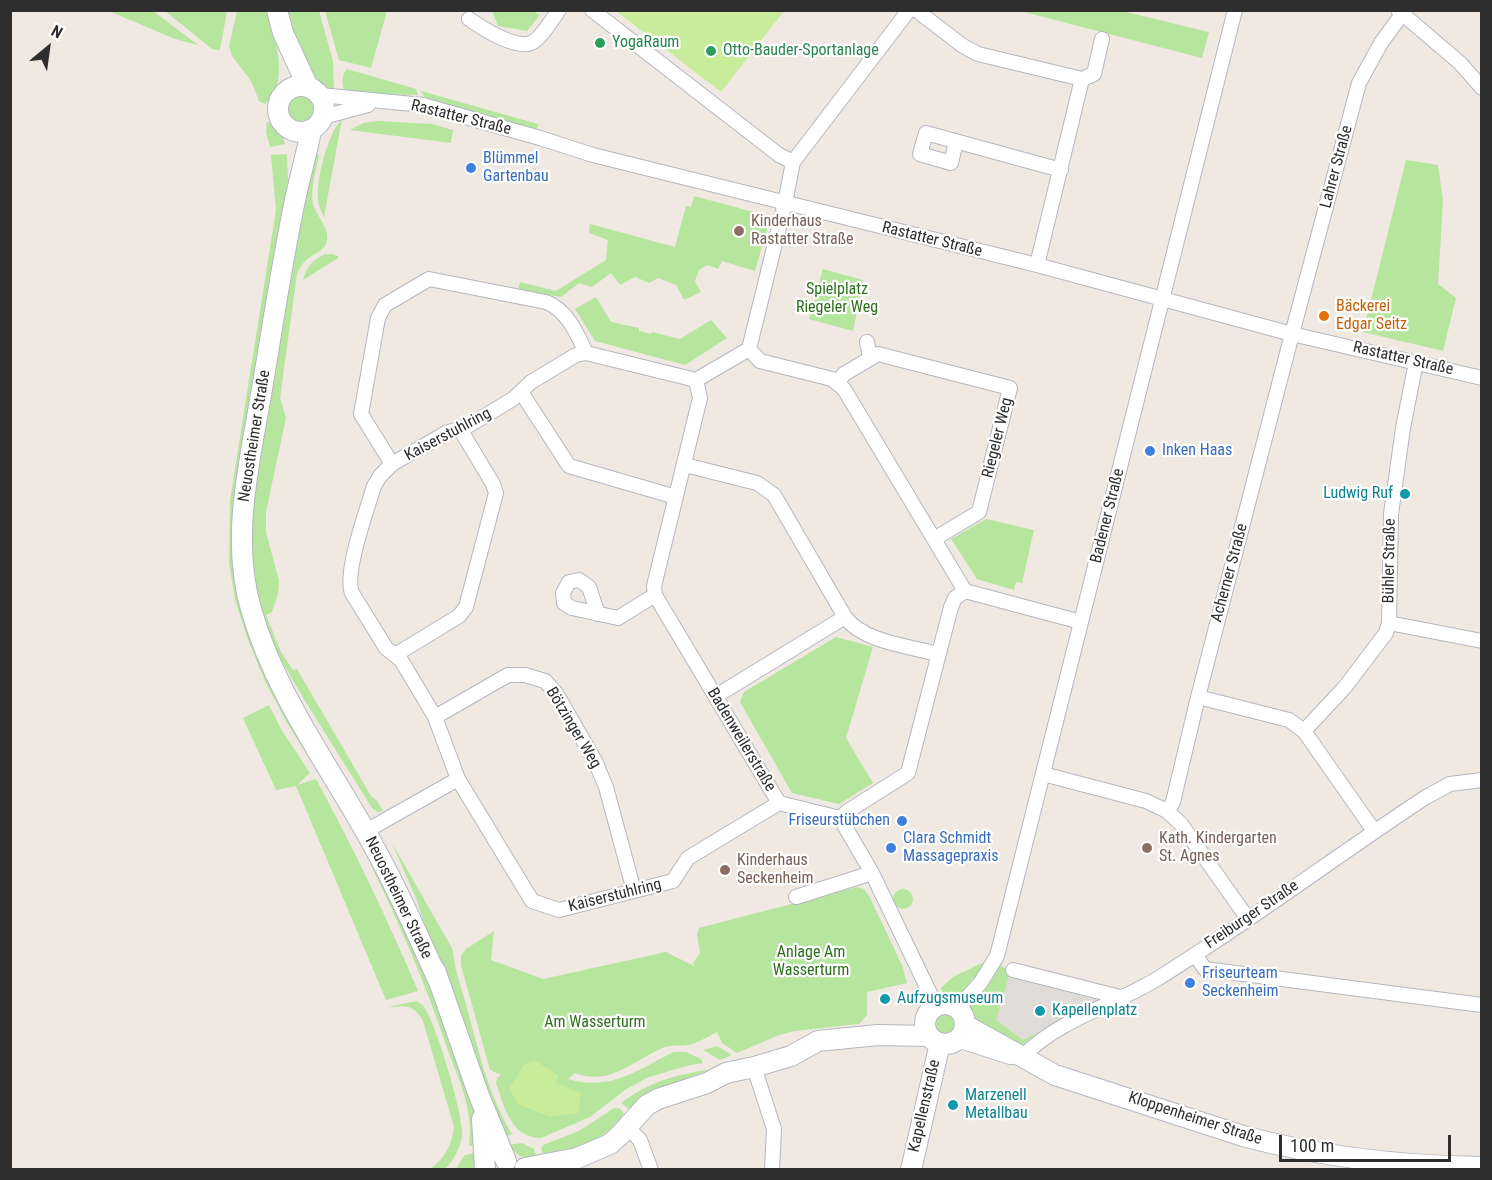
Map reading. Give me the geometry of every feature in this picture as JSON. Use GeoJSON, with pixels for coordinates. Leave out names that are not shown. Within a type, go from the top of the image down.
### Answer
{"type":"FeatureCollection","features":[{"type":"Feature","properties":{"kind":"main road","name":"Neuostheimer Straße"},"geometry":{"type":"LineString","coordinates":[[277,10],[283,33],[286,92],[278,105],[278,112],[284,125],[290,130],[293,210]]}},
{"type":"Feature","properties":{"kind":"main road","name":"Neuostheimer Straße"},"geometry":{"type":"LineString","coordinates":[[283,33],[314,91],[324,102],[293,210],[249,468],[242,528],[246,589],[250,608],[270,660],[323,736],[371,828],[407,885],[478,1093],[506,1161]]}},
{"type":"Feature","properties":{"kind":"main road"},"geometry":{"type":"LineString","coordinates":[[286,92],[300,86],[314,91]]}},
{"type":"Feature","properties":{"kind":"main road"},"geometry":{"type":"LineString","coordinates":[[290,130],[304,133],[317,124]]}},
{"type":"Feature","properties":{"kind":"main road"},"geometry":{"type":"LineString","coordinates":[[485,1169],[506,1161],[516,1163],[526,1169],[568,1164],[604,1147],[619,1136],[647,1105],[658,1099],[706,1083],[726,1072],[754,1067],[790,1056],[818,1041],[944,1025]]}},
{"type":"Feature","properties":{"kind":"main road","name":"Kloppenheimer Straße"},"geometry":{"type":"LineString","coordinates":[[944,1025],[1023,1056],[1055,1075],[1274,1144],[1376,1162],[1482,1167]]}},
{"type":"Feature","properties":{"kind":"main road","name":"Kapellenstraße"},"geometry":{"type":"LineString","coordinates":[[911,1170],[944,1025]]}},
{"type":"Feature","properties":{"kind":"main road","name":"Neuostheimer Straße"},"geometry":{"type":"LineString","coordinates":[[478,1093],[485,1169]]}},
{"type":"Feature","properties":{"kind":"street"},"geometry":{"type":"LineString","coordinates":[[469,19],[492,35],[530,44],[559,10]]}},
{"type":"Feature","properties":{"kind":"street"},"geometry":{"type":"LineString","coordinates":[[592,10],[778,155],[793,162]]}},
{"type":"Feature","properties":{"kind":"street"},"geometry":{"type":"LineString","coordinates":[[392,464],[361,414],[378,318],[385,305],[429,279],[557,306],[586,353],[696,380],[749,349],[793,162],[909,10]]}},
{"type":"Feature","properties":{"kind":"street"},"geometry":{"type":"LineString","coordinates":[[916,10],[963,46],[978,54],[1082,79],[1094,74],[1102,39]]}},
{"type":"Feature","properties":{"kind":"street","name":"Badener Straße"},"geometry":{"type":"LineString","coordinates":[[944,1025],[981,982],[997,956],[1235,10]]}},
{"type":"Feature","properties":{"kind":"street"},"geometry":{"type":"LineString","coordinates":[[1402,12],[1460,63],[1482,88]]}},
{"type":"Feature","properties":{"kind":"street","name":"Lahrer Straße"},"geometry":{"type":"LineString","coordinates":[[1292,334],[1359,83],[1381,43],[1402,12]]}},
{"type":"Feature","properties":{"kind":"street"},"geometry":{"type":"LineString","coordinates":[[1037,266],[1082,79]]}},
{"type":"Feature","properties":{"kind":"street","name":"Rastatter Straße"},"geometry":{"type":"LineString","coordinates":[[314,91],[382,102],[423,105],[593,155],[1037,266],[1292,334],[1482,378]]}},
{"type":"Feature","properties":{"kind":"street","name":"Rastatter Straße"},"geometry":{"type":"LineString","coordinates":[[317,124],[358,107],[382,102]]}},
{"type":"Feature","properties":{"kind":"street"},"geometry":{"type":"LineString","coordinates":[[956,142],[1061,170]]}},
{"type":"Feature","properties":{"kind":"street","name":"Acherner Straße"},"geometry":{"type":"LineString","coordinates":[[1167,811],[1173,802],[1292,334]]}},
{"type":"Feature","properties":{"kind":"street"},"geometry":{"type":"LineString","coordinates":[[838,382],[844,374],[870,358],[867,342]]}},
{"type":"Feature","properties":{"kind":"street"},"geometry":{"type":"LineString","coordinates":[[749,349],[760,361],[838,382],[965,591],[1081,622]]}},
{"type":"Feature","properties":{"kind":"street","name":"Kaiserstuhlring"},"geometry":{"type":"LineString","coordinates":[[586,353],[576,355],[531,382],[521,392],[468,426],[446,434],[392,464],[380,476],[374,486],[351,567],[349,585],[352,593],[386,648],[401,660],[435,717],[458,779],[532,902],[559,910],[674,881],[688,858],[779,803]]}},
{"type":"Feature","properties":{"kind":"street","name":"Riegeler Weg"},"geometry":{"type":"LineString","coordinates":[[870,358],[878,354],[1010,388],[980,512],[934,539]]}},
{"type":"Feature","properties":{"kind":"street","name":"Bühler Straße"},"geometry":{"type":"LineString","coordinates":[[1304,731],[1345,687],[1386,633],[1389,623],[1391,514],[1403,428],[1416,362]]}},
{"type":"Feature","properties":{"kind":"street"},"geometry":{"type":"LineString","coordinates":[[598,614],[618,618],[655,596],[654,586],[700,398],[696,380]]}},
{"type":"Feature","properties":{"kind":"street"},"geometry":{"type":"LineString","coordinates":[[521,392],[569,466],[676,497]]}},
{"type":"Feature","properties":{"kind":"street"},"geometry":{"type":"LineString","coordinates":[[395,655],[459,616],[466,607],[496,493],[460,429]]}},
{"type":"Feature","properties":{"kind":"street"},"geometry":{"type":"LineString","coordinates":[[685,465],[757,483],[774,495],[852,626],[864,634],[938,654]]}},
{"type":"Feature","properties":{"kind":"street"},"geometry":{"type":"LineString","coordinates":[[944,1025],[872,873],[840,819],[848,811],[908,773],[951,607],[955,598],[965,591]]}},
{"type":"Feature","properties":{"kind":"street","name":"Badenweilerstraße"},"geometry":{"type":"LineString","coordinates":[[655,596],[779,803],[840,819]]}},
{"type":"Feature","properties":{"kind":"street"},"geometry":{"type":"LineString","coordinates":[[716,696],[845,617]]}},
{"type":"Feature","properties":{"kind":"street"},"geometry":{"type":"LineString","coordinates":[[1389,623],[1482,641]]}},
{"type":"Feature","properties":{"kind":"street","name":"Bötzinger Weg"},"geometry":{"type":"LineString","coordinates":[[435,717],[508,675],[525,675],[545,681],[556,693],[595,762],[606,787],[634,891]]}},
{"type":"Feature","properties":{"kind":"street"},"geometry":{"type":"LineString","coordinates":[[1198,697],[1289,720],[1304,731],[1374,831]]}},
{"type":"Feature","properties":{"kind":"street"},"geometry":{"type":"LineString","coordinates":[[1043,774],[1146,801],[1167,811],[1181,824],[1248,919]]}},
{"type":"Feature","properties":{"kind":"street"},"geometry":{"type":"LineString","coordinates":[[371,828],[458,779]]}},
{"type":"Feature","properties":{"kind":"street","name":"Freiburger Straße"},"geometry":{"type":"LineString","coordinates":[[1023,1056],[1062,1027],[1124,998],[1195,955],[1426,796],[1450,784],[1482,780]]}},
{"type":"Feature","properties":{"kind":"street"},"geometry":{"type":"LineString","coordinates":[[796,897],[872,873]]}},
{"type":"Feature","properties":{"kind":"street"},"geometry":{"type":"LineString","coordinates":[[1195,955],[1205,969],[1482,1005]]}},
{"type":"Feature","properties":{"kind":"street"},"geometry":{"type":"LineString","coordinates":[[1013,970],[1124,998]]}},
{"type":"Feature","properties":{"kind":"street"},"geometry":{"type":"LineString","coordinates":[[754,1067],[774,1129],[772,1170]]}},
{"type":"Feature","properties":{"kind":"street"},"geometry":{"type":"LineString","coordinates":[[627,1127],[640,1140],[651,1170]]}},
{"type":"Feature","properties":{"kind":"green space"},"geometry":{"type":"Polygon","coordinates":[[[109,11],[153,11],[198,45],[175,39],[109,11]]]}},
{"type":"Feature","properties":{"kind":"green space"},"geometry":{"type":"Polygon","coordinates":[[[165,11],[227,11],[220,50],[212,49],[165,11]]]}},
{"type":"Feature","properties":{"kind":"green space"},"geometry":{"type":"Polygon","coordinates":[[[237,11],[269,11],[277,47],[279,74],[273,96],[265,104],[259,101],[251,81],[232,56],[229,46],[237,11]]]}},
{"type":"Feature","properties":{"kind":"green space"},"geometry":{"type":"Polygon","coordinates":[[[283,11],[319,11],[333,61],[334,92],[317,84],[309,77],[283,11]]]}},
{"type":"Feature","properties":{"kind":"green space"},"geometry":{"type":"Polygon","coordinates":[[[325,11],[387,11],[371,68],[339,60],[325,11]]]}},
{"type":"Feature","properties":{"kind":"green space"},"geometry":{"type":"Polygon","coordinates":[[[492,11],[533,11],[540,15],[527,31],[498,26],[492,11]]]}},
{"type":"Feature","properties":{"kind":"green space","name":"Otto-Bauder-Sportanlage"},"geometry":{"type":"Polygon","coordinates":[[[616,11],[784,11],[721,92],[616,11]]]}},
{"type":"Feature","properties":{"kind":"green space"},"geometry":{"type":"Polygon","coordinates":[[[1020,11],[1122,11],[1209,32],[1202,58],[1020,11]]]}},
{"type":"Feature","properties":{"kind":"green space"},"geometry":{"type":"Polygon","coordinates":[[[347,69],[416,89],[418,95],[344,93],[343,77],[347,69]]]}},
{"type":"Feature","properties":{"kind":"green space"},"geometry":{"type":"Polygon","coordinates":[[[421,91],[538,124],[537,129],[425,98],[421,91]]]}},
{"type":"Feature","properties":{"kind":"green space"},"geometry":{"type":"Polygon","coordinates":[[[301,95],[310,99],[314,108],[310,117],[301,121],[292,117],[288,108],[292,99],[301,95]]]}},
{"type":"Feature","properties":{"kind":"green space"},"geometry":{"type":"Polygon","coordinates":[[[342,119],[324,217],[318,201],[321,169],[332,135],[342,119]]]}},
{"type":"Feature","properties":{"kind":"green space"},"geometry":{"type":"Polygon","coordinates":[[[378,121],[432,124],[453,130],[451,143],[350,130],[363,123],[378,121]]]}},
{"type":"Feature","properties":{"kind":"green space"},"geometry":{"type":"Polygon","coordinates":[[[267,122],[278,127],[285,144],[270,147],[266,132],[267,122]]]}},
{"type":"Feature","properties":{"kind":"green space"},"geometry":{"type":"Polygon","coordinates":[[[316,152],[319,156],[312,198],[325,228],[327,239],[323,248],[304,262],[297,274],[280,398],[286,418],[266,512],[266,532],[279,581],[278,594],[272,612],[266,615],[281,652],[293,670],[297,669],[371,796],[383,811],[378,812],[372,808],[265,632],[254,593],[249,511],[296,223],[316,152]]]}},
{"type":"Feature","properties":{"kind":"green space"},"geometry":{"type":"Polygon","coordinates":[[[287,154],[288,181],[241,596],[371,847],[365,851],[287,723],[265,681],[235,600],[229,562],[230,500],[276,210],[271,155],[287,154]]]}},
{"type":"Feature","properties":{"kind":"green space"},"geometry":{"type":"Polygon","coordinates":[[[1406,160],[1438,165],[1443,200],[1438,284],[1456,298],[1443,351],[1363,332],[1406,160]]]}},
{"type":"Feature","properties":{"kind":"green space"},"geometry":{"type":"Polygon","coordinates":[[[694,196],[761,214],[768,226],[755,271],[722,261],[718,269],[707,265],[699,270],[695,281],[701,292],[684,300],[676,285],[658,278],[649,283],[635,277],[620,285],[611,273],[592,287],[579,283],[561,297],[518,290],[520,282],[556,291],[606,260],[608,240],[589,233],[590,224],[675,247],[686,206],[691,207],[694,196]]]}},
{"type":"Feature","properties":{"kind":"green space"},"geometry":{"type":"Polygon","coordinates":[[[325,254],[332,254],[338,258],[303,280],[311,264],[325,254]]]}},
{"type":"Feature","properties":{"kind":"green space","name":"Spielplatz Riegeler Weg"},"geometry":{"type":"Polygon","coordinates":[[[823,269],[863,280],[853,331],[809,319],[823,269]]]}},
{"type":"Feature","properties":{"kind":"green space"},"geometry":{"type":"Polygon","coordinates":[[[596,297],[611,322],[639,328],[639,331],[680,339],[711,320],[727,338],[685,365],[595,341],[575,309],[596,297]]]}},
{"type":"Feature","properties":{"kind":"green space"},"geometry":{"type":"Polygon","coordinates":[[[986,519],[1034,530],[1022,583],[1016,582],[1014,590],[977,579],[951,539],[986,519]]]}},
{"type":"Feature","properties":{"kind":"green space"},"geometry":{"type":"Polygon","coordinates":[[[836,637],[873,647],[846,738],[873,783],[839,804],[792,793],[740,702],[744,692],[836,637]]]}},
{"type":"Feature","properties":{"kind":"green space"},"geometry":{"type":"Polygon","coordinates":[[[269,705],[281,729],[310,773],[297,785],[316,779],[370,884],[418,991],[386,1000],[296,786],[276,790],[243,718],[269,705]]]}},
{"type":"Feature","properties":{"kind":"green space"},"geometry":{"type":"Polygon","coordinates":[[[392,843],[453,950],[485,1072],[496,1103],[512,1134],[504,1138],[442,977],[416,898],[392,843]]]}},
{"type":"Feature","properties":{"kind":"green space"},"geometry":{"type":"Polygon","coordinates":[[[373,853],[396,896],[474,1100],[479,1144],[469,1146],[469,1120],[461,1084],[420,975],[367,857],[373,853]]]}},
{"type":"Feature","properties":{"kind":"green space"},"geometry":{"type":"Polygon","coordinates":[[[857,887],[864,889],[869,896],[902,965],[907,983],[867,992],[867,1015],[859,1024],[795,1031],[779,1035],[737,1053],[722,1043],[717,1032],[692,1044],[665,1047],[611,1074],[600,1077],[575,1073],[568,1079],[598,1083],[611,1081],[624,1077],[674,1052],[686,1052],[701,1059],[703,1063],[646,1078],[625,1090],[590,1117],[541,1138],[522,1133],[510,1119],[496,1083],[497,1078],[501,1075],[490,1070],[461,965],[461,955],[466,949],[494,931],[491,960],[543,979],[666,952],[694,966],[693,963],[700,953],[697,934],[699,928],[857,887]]]}},
{"type":"Feature","properties":{"kind":"green space"},"geometry":{"type":"Polygon","coordinates":[[[899,889],[907,889],[913,895],[913,903],[907,909],[899,909],[893,903],[893,895],[899,889]]]}},
{"type":"Feature","properties":{"kind":"green space"},"geometry":{"type":"Polygon","coordinates":[[[988,960],[1020,975],[1112,1000],[1042,1030],[1019,1047],[969,1021],[957,1004],[944,998],[941,988],[953,977],[988,960]]]}},
{"type":"Feature","properties":{"kind":"green space"},"geometry":{"type":"Polygon","coordinates":[[[417,1001],[429,1016],[442,1049],[462,1127],[460,1146],[445,1169],[430,1169],[447,1151],[454,1127],[423,1021],[416,1011],[408,1007],[387,1007],[417,1001]]]}},
{"type":"Feature","properties":{"kind":"green space"},"geometry":{"type":"Polygon","coordinates":[[[945,1014],[952,1017],[955,1024],[952,1031],[945,1034],[938,1031],[935,1024],[938,1017],[945,1014]]]}},
{"type":"Feature","properties":{"kind":"green space"},"geometry":{"type":"Polygon","coordinates":[[[717,1046],[732,1055],[720,1060],[703,1050],[717,1046]]]}},
{"type":"Feature","properties":{"kind":"green space"},"geometry":{"type":"Polygon","coordinates":[[[534,1060],[558,1075],[556,1083],[581,1093],[578,1113],[550,1117],[518,1104],[509,1088],[525,1064],[534,1060]]]}},
{"type":"Feature","properties":{"kind":"green space"},"geometry":{"type":"Polygon","coordinates":[[[711,1069],[665,1087],[630,1110],[621,1103],[653,1084],[711,1069]]]}},
{"type":"Feature","properties":{"kind":"green space"},"geometry":{"type":"Polygon","coordinates":[[[614,1108],[619,1108],[624,1113],[609,1130],[599,1137],[568,1151],[545,1156],[541,1149],[543,1145],[579,1131],[614,1108]]]}},
{"type":"Feature","properties":{"kind":"green space"},"geometry":{"type":"Polygon","coordinates":[[[522,1143],[534,1149],[537,1159],[521,1156],[508,1145],[522,1143]]]}},
{"type":"Feature","properties":{"kind":"green space"},"geometry":{"type":"Polygon","coordinates":[[[479,1152],[475,1169],[455,1170],[465,1155],[479,1152]]]}},
{"type":"Feature","properties":{"kind":"shaded area","name":"Kapellenplatz"},"geometry":{"type":"Polygon","coordinates":[[[1010,973],[1099,997],[1099,1002],[1023,1040],[996,1020],[1010,973]]]}},
{"type":"Feature","properties":{"kind":"place","name":"YogaRaum"},"geometry":{"type":"Point","coordinates":[600,43]}},
{"type":"Feature","properties":{"kind":"place","name":"Otto-Bauder-Sportanlage"},"geometry":{"type":"Point","coordinates":[711,51]}},
{"type":"Feature","properties":{"kind":"place","name":"Blümmel Gartenbau"},"geometry":{"type":"Point","coordinates":[471,168]}},
{"type":"Feature","properties":{"kind":"place","name":"Kinderhaus Rastatter Straße"},"geometry":{"type":"Point","coordinates":[739,231]}},
{"type":"Feature","properties":{"kind":"place","name":"Bäckerei Edgar Seitz"},"geometry":{"type":"Point","coordinates":[1324,316]}},
{"type":"Feature","properties":{"kind":"place","name":"Inken Haas"},"geometry":{"type":"Point","coordinates":[1150,451]}},
{"type":"Feature","properties":{"kind":"place","name":"Ludwig Ruf"},"geometry":{"type":"Point","coordinates":[1405,494]}},
{"type":"Feature","properties":{"kind":"place","name":"Friseurstübchen"},"geometry":{"type":"Point","coordinates":[902,821]}},
{"type":"Feature","properties":{"kind":"place","name":"Clara Schmidt Massagepraxis"},"geometry":{"type":"Point","coordinates":[891,848]}},
{"type":"Feature","properties":{"kind":"place","name":"Kath. Kindergarten St. Agnes"},"geometry":{"type":"Point","coordinates":[1147,848]}},
{"type":"Feature","properties":{"kind":"place","name":"Kinderhaus Seckenheim"},"geometry":{"type":"Point","coordinates":[725,870]}},
{"type":"Feature","properties":{"kind":"place","name":"Friseurteam Seckenheim"},"geometry":{"type":"Point","coordinates":[1190,983]}},
{"type":"Feature","properties":{"kind":"place","name":"Aufzugsmuseum"},"geometry":{"type":"Point","coordinates":[885,999]}},
{"type":"Feature","properties":{"kind":"place","name":"Kapellenplatz"},"geometry":{"type":"Point","coordinates":[1040,1011]}},
{"type":"Feature","properties":{"kind":"place","name":"Marzenell Metallbau"},"geometry":{"type":"Point","coordinates":[953,1105]}},
{"type":"Feature","properties":{"kind":"park label","name":"Anlage Am Wasserturm"},"geometry":{"type":"Point","coordinates":[811,962]}},
{"type":"Feature","properties":{"kind":"park label","name":"Am Wasserturm"},"geometry":{"type":"Point","coordinates":[595,1023]}}]}
